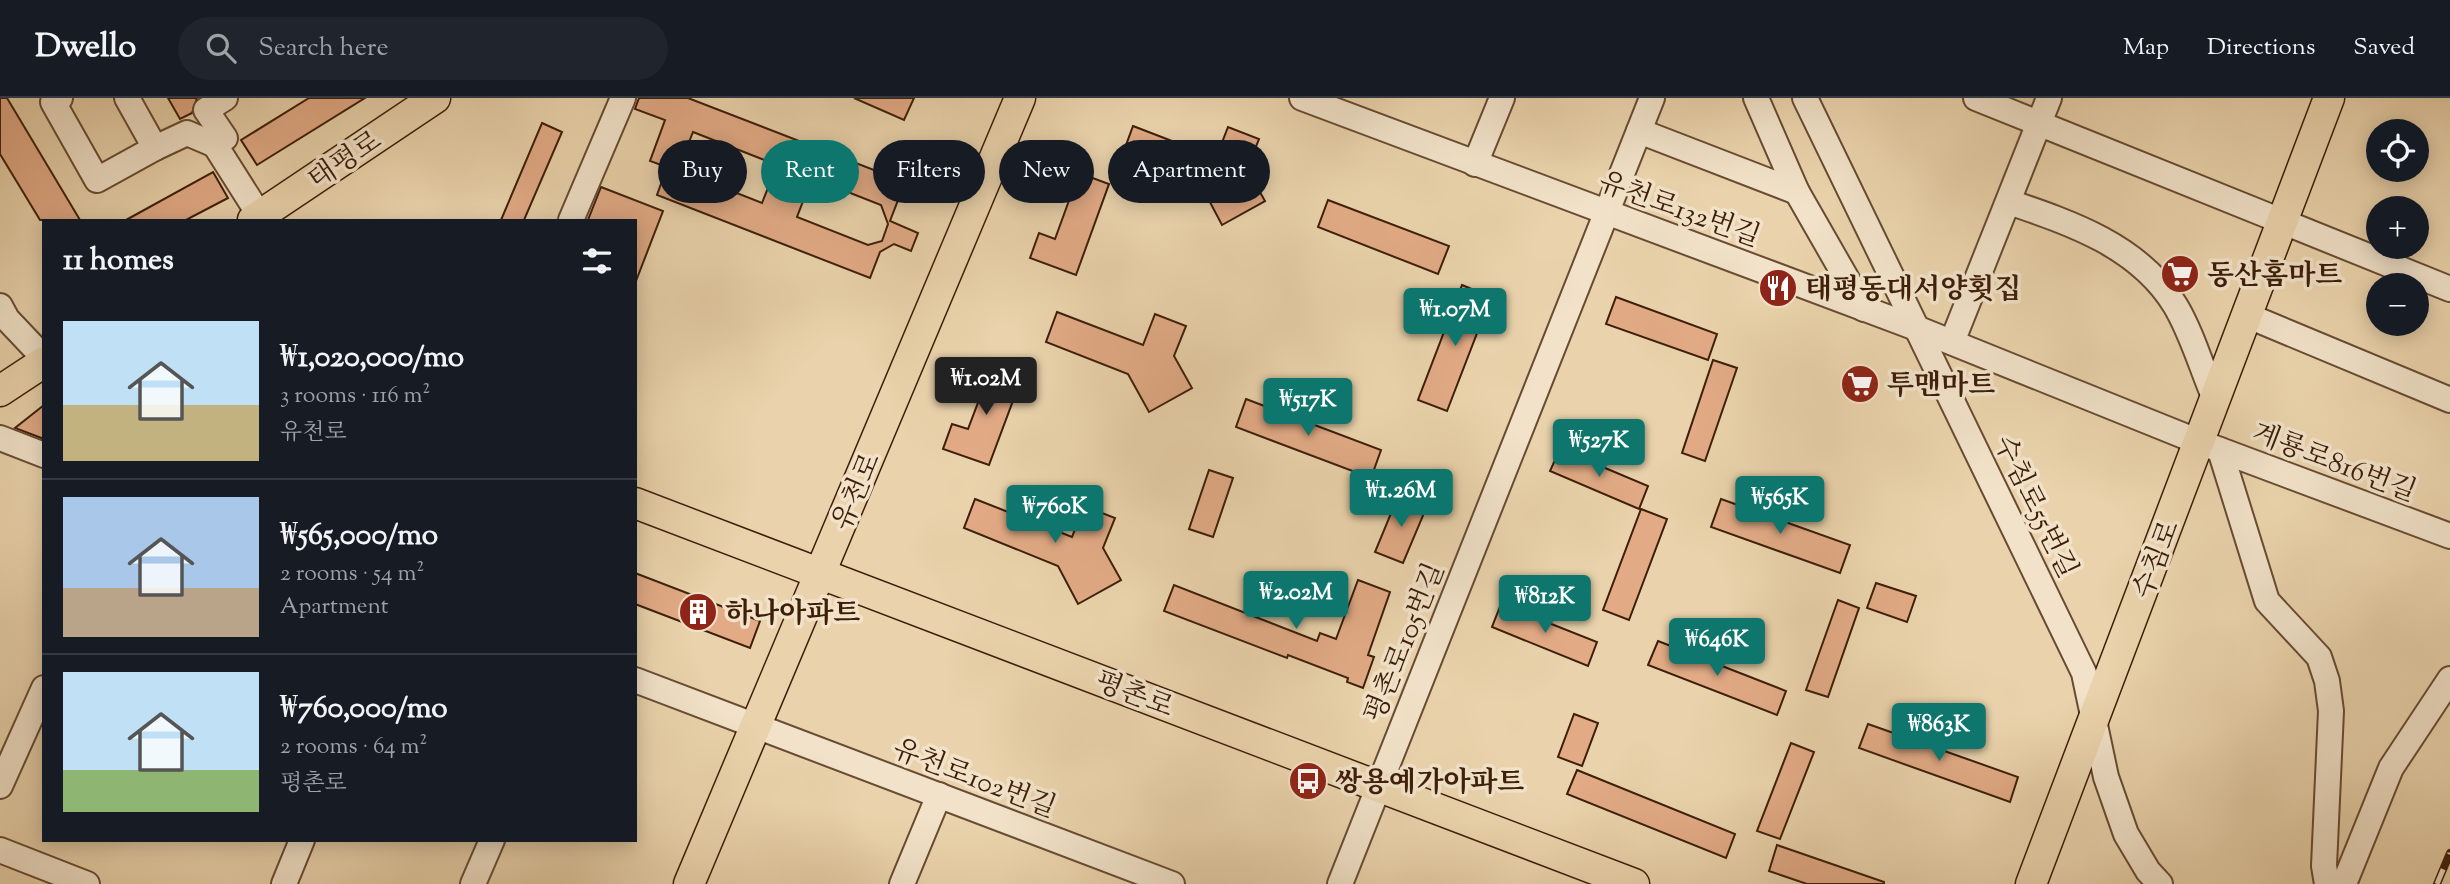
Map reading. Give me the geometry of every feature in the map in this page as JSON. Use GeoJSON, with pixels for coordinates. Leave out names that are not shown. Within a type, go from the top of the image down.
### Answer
{"type":"FeatureCollection","features":[{"type":"Feature","properties":{"kind":"main road","name":"태평로"},"geometry":{"type":"LineString","coordinates":[[257,218],[435,98]]}},
{"type":"Feature","properties":{"kind":"main road","name":"유천로"},"geometry":{"type":"LineString","coordinates":[[689,884],[1020,98]]}},
{"type":"Feature","properties":{"kind":"main road","name":"수침로"},"geometry":{"type":"LineString","coordinates":[[2031,884],[2094,718],[2210,446],[2215,399],[2329,98]]}},
{"type":"Feature","properties":{"kind":"main road"},"geometry":{"type":"LineString","coordinates":[[0,391],[42,361]]}},
{"type":"Feature","properties":{"kind":"main road","name":"평촌로"},"geometry":{"type":"LineString","coordinates":[[637,504],[1378,784],[1634,884]]}},
{"type":"Feature","properties":{"kind":"street"},"geometry":{"type":"LineString","coordinates":[[60,98],[53,102],[97,180],[187,133],[215,145],[257,218]]}},
{"type":"Feature","properties":{"kind":"street"},"geometry":{"type":"LineString","coordinates":[[127,98],[155,148]]}},
{"type":"Feature","properties":{"kind":"street"},"geometry":{"type":"LineString","coordinates":[[215,145],[225,138],[206,110],[225,98]]}},
{"type":"Feature","properties":{"kind":"street"},"geometry":{"type":"LineString","coordinates":[[571,219],[623,98]]}},
{"type":"Feature","properties":{"kind":"street","name":"유천로132번길"},"geometry":{"type":"LineString","coordinates":[[1302,98],[1351,107],[1475,164],[1916,328],[2210,446]]}},
{"type":"Feature","properties":{"kind":"street"},"geometry":{"type":"LineString","coordinates":[[1475,164],[1502,98]]}},
{"type":"Feature","properties":{"kind":"street","name":"평촌로105번길"},"geometry":{"type":"LineString","coordinates":[[1340,884],[1652,98]]}},
{"type":"Feature","properties":{"kind":"street","name":"유천로132번길"},"geometry":{"type":"LineString","coordinates":[[1756,98],[1797,192],[1864,309]]}},
{"type":"Feature","properties":{"kind":"street","name":"수침로55번길"},"geometry":{"type":"LineString","coordinates":[[1805,98],[2084,673],[2094,718]]}},
{"type":"Feature","properties":{"kind":"street"},"geometry":{"type":"LineString","coordinates":[[1976,98],[2450,289]]}},
{"type":"Feature","properties":{"kind":"street"},"geometry":{"type":"LineString","coordinates":[[1952,342],[2049,98]]}},
{"type":"Feature","properties":{"kind":"street"},"geometry":{"type":"LineString","coordinates":[[1639,131],[1687,152],[1797,192]]}},
{"type":"Feature","properties":{"kind":"street"},"geometry":{"type":"LineString","coordinates":[[2009,202],[2067,222],[2107,241],[2145,269],[2175,305],[2215,399]]}},
{"type":"Feature","properties":{"kind":"street"},"geometry":{"type":"LineString","coordinates":[[0,306],[42,358]]}},
{"type":"Feature","properties":{"kind":"street"},"geometry":{"type":"LineString","coordinates":[[2246,315],[2450,400]]}},
{"type":"Feature","properties":{"kind":"street"},"geometry":{"type":"LineString","coordinates":[[0,438],[42,454]]}},
{"type":"Feature","properties":{"kind":"street"},"geometry":{"type":"LineString","coordinates":[[2210,446],[2267,601],[2319,657],[2327,681],[2331,711],[2324,866],[2327,884]]}},
{"type":"Feature","properties":{"kind":"street","name":"계룡로816번길"},"geometry":{"type":"LineString","coordinates":[[2210,446],[2450,536]]}},
{"type":"Feature","properties":{"kind":"street"},"geometry":{"type":"LineString","coordinates":[[2344,884],[2391,768],[2450,679]]}},
{"type":"Feature","properties":{"kind":"street","name":"유천로102번길"},"geometry":{"type":"LineString","coordinates":[[637,681],[1172,884]]}},
{"type":"Feature","properties":{"kind":"street"},"geometry":{"type":"LineString","coordinates":[[0,786],[42,700]]}},
{"type":"Feature","properties":{"kind":"street"},"geometry":{"type":"LineString","coordinates":[[2094,718],[2106,777],[2126,834],[2148,871],[2160,884]]}},
{"type":"Feature","properties":{"kind":"street"},"geometry":{"type":"LineString","coordinates":[[902,884],[939,795]]}},
{"type":"Feature","properties":{"kind":"street"},"geometry":{"type":"LineString","coordinates":[[284,884],[301,842]]}},
{"type":"Feature","properties":{"kind":"street"},"geometry":{"type":"LineString","coordinates":[[473,884],[491,842]]}},
{"type":"Feature","properties":{"kind":"street"},"geometry":{"type":"LineString","coordinates":[[0,850],[87,884]]}},
{"type":"Feature","properties":{"kind":"building"},"geometry":{"type":"Polygon","coordinates":[[[0,98],[7,98],[79,219],[40,220],[0,154],[0,98]]]}},
{"type":"Feature","properties":{"kind":"building"},"geometry":{"type":"Polygon","coordinates":[[[168,98],[197,98],[192,113],[180,119],[168,98]]]}},
{"type":"Feature","properties":{"kind":"building"},"geometry":{"type":"Polygon","coordinates":[[[309,98],[365,98],[257,165],[241,140],[309,98]]]}},
{"type":"Feature","properties":{"kind":"building"},"geometry":{"type":"Polygon","coordinates":[[[639,98],[688,98],[796,140],[761,140],[761,159],[747,153],[747,140],[713,140],[693,132],[690,140],[658,140],[658,164],[650,161],[665,120],[635,109],[639,98]]]}},
{"type":"Feature","properties":{"kind":"building"},"geometry":{"type":"Polygon","coordinates":[[[854,98],[914,98],[904,120],[854,98]]]}},
{"type":"Feature","properties":{"kind":"building"},"geometry":{"type":"Polygon","coordinates":[[[542,123],[562,132],[524,219],[501,219],[542,123]]]}},
{"type":"Feature","properties":{"kind":"building"},"geometry":{"type":"Polygon","coordinates":[[[1133,126],[1169,140],[1128,140],[1133,126]]]}},
{"type":"Feature","properties":{"kind":"building"},"geometry":{"type":"Polygon","coordinates":[[[1228,127],[1259,140],[1223,140],[1228,127]]]}},
{"type":"Feature","properties":{"kind":"building"},"geometry":{"type":"Polygon","coordinates":[[[859,164],[873,170],[873,202],[859,196],[859,164]]]}},
{"type":"Feature","properties":{"kind":"building"},"geometry":{"type":"Polygon","coordinates":[[[213,172],[228,198],[188,219],[128,219],[213,172]]]}},
{"type":"Feature","properties":{"kind":"building"},"geometry":{"type":"Polygon","coordinates":[[[1094,178],[1108,184],[1076,275],[1030,258],[1039,233],[1055,239],[1068,203],[1094,203],[1094,178]]]}},
{"type":"Feature","properties":{"kind":"building"},"geometry":{"type":"Polygon","coordinates":[[[601,187],[663,211],[637,278],[637,219],[588,219],[601,187]]]}},
{"type":"Feature","properties":{"kind":"building"},"geometry":{"type":"Polygon","coordinates":[[[747,197],[761,203],[802,203],[797,217],[868,245],[882,241],[888,224],[881,205],[876,203],[897,203],[890,221],[918,233],[911,251],[894,244],[880,252],[870,278],[678,203],[747,203],[747,197]]]}},
{"type":"Feature","properties":{"kind":"building"},"geometry":{"type":"Polygon","coordinates":[[[1328,200],[1449,246],[1438,274],[1318,227],[1328,200]]]}},
{"type":"Feature","properties":{"kind":"building"},"geometry":{"type":"Polygon","coordinates":[[[1210,203],[1261,203],[1222,225],[1210,203]]]}},
{"type":"Feature","properties":{"kind":"building"},"geometry":{"type":"Polygon","coordinates":[[[1462,285],[1491,297],[1447,411],[1418,400],[1462,285]]]}},
{"type":"Feature","properties":{"kind":"building"},"geometry":{"type":"Polygon","coordinates":[[[1616,297],[1717,334],[1708,360],[1606,324],[1616,297]]]}},
{"type":"Feature","properties":{"kind":"building"},"geometry":{"type":"Polygon","coordinates":[[[1057,312],[1143,345],[1155,314],[1186,326],[1174,356],[1192,388],[1149,412],[1128,374],[1046,342],[1057,312]]]}},
{"type":"Feature","properties":{"kind":"building"},"geometry":{"type":"Polygon","coordinates":[[[1713,360],[1737,368],[1705,461],[1682,453],[1713,360]]]}},
{"type":"Feature","properties":{"kind":"building"},"geometry":{"type":"Polygon","coordinates":[[[993,363],[1023,374],[989,465],[943,449],[952,424],[968,429],[993,363]]]}},
{"type":"Feature","properties":{"kind":"building"},"geometry":{"type":"Polygon","coordinates":[[[1246,399],[1381,450],[1371,478],[1236,427],[1246,399]]]}},
{"type":"Feature","properties":{"kind":"building"},"geometry":{"type":"Polygon","coordinates":[[[42,407],[42,438],[15,428],[42,407]]]}},
{"type":"Feature","properties":{"kind":"building"},"geometry":{"type":"Polygon","coordinates":[[[1560,449],[1648,486],[1639,509],[1550,471],[1560,449]]]}},
{"type":"Feature","properties":{"kind":"building"},"geometry":{"type":"Polygon","coordinates":[[[1209,470],[1233,478],[1213,537],[1189,529],[1209,470]]]}},
{"type":"Feature","properties":{"kind":"building"},"geometry":{"type":"Polygon","coordinates":[[[1399,494],[1427,506],[1403,563],[1375,552],[1399,494]]]}},
{"type":"Feature","properties":{"kind":"building"},"geometry":{"type":"Polygon","coordinates":[[[975,499],[1072,537],[1084,506],[1115,518],[1103,548],[1121,580],[1078,604],[1058,566],[964,528],[975,499]]]}},
{"type":"Feature","properties":{"kind":"building"},"geometry":{"type":"Polygon","coordinates":[[[1721,499],[1850,545],[1840,573],[1711,527],[1721,499]]]}},
{"type":"Feature","properties":{"kind":"building"},"geometry":{"type":"Polygon","coordinates":[[[1641,509],[1667,519],[1629,620],[1603,610],[1641,509]]]}},
{"type":"Feature","properties":{"kind":"building","name":"하나아파트"},"geometry":{"type":"Polygon","coordinates":[[[637,574],[760,621],[750,648],[637,605],[637,574]]]}},
{"type":"Feature","properties":{"kind":"building"},"geometry":{"type":"Polygon","coordinates":[[[1358,580],[1390,592],[1368,655],[1374,657],[1363,688],[1347,682],[1348,678],[1164,611],[1174,585],[1317,641],[1320,633],[1336,639],[1358,580]]]}},
{"type":"Feature","properties":{"kind":"building"},"geometry":{"type":"Polygon","coordinates":[[[1876,583],[1916,596],[1907,622],[1867,608],[1876,583]]]}},
{"type":"Feature","properties":{"kind":"building"},"geometry":{"type":"Polygon","coordinates":[[[1838,600],[1859,608],[1828,697],[1806,690],[1838,600]]]}},
{"type":"Feature","properties":{"kind":"building"},"geometry":{"type":"Polygon","coordinates":[[[1501,604],[1597,642],[1588,666],[1492,627],[1501,604]]]}},
{"type":"Feature","properties":{"kind":"building"},"geometry":{"type":"Polygon","coordinates":[[[1658,641],[1786,691],[1777,715],[1648,665],[1658,641]]]}},
{"type":"Feature","properties":{"kind":"building"},"geometry":{"type":"Polygon","coordinates":[[[1574,714],[1598,723],[1582,766],[1558,757],[1574,714]]]}},
{"type":"Feature","properties":{"kind":"building"},"geometry":{"type":"Polygon","coordinates":[[[1868,724],[2018,777],[2010,802],[1859,748],[1868,724]]]}},
{"type":"Feature","properties":{"kind":"building"},"geometry":{"type":"Polygon","coordinates":[[[1791,743],[1814,752],[1780,839],[1757,831],[1791,743]]]}},
{"type":"Feature","properties":{"kind":"building"},"geometry":{"type":"Polygon","coordinates":[[[1577,770],[1735,834],[1726,858],[1567,794],[1577,770]]]}},
{"type":"Feature","properties":{"kind":"building"},"geometry":{"type":"Polygon","coordinates":[[[1777,845],[1884,884],[1807,884],[1769,871],[1777,845]]]}},
{"type":"Feature","properties":{"kind":"railway"},"geometry":{"type":"LineString","coordinates":[[2437,884],[2450,853]]}},
{"type":"Feature","properties":{"kind":"place","name":"동산홈마트"},"geometry":{"type":"Point","coordinates":[2180,274]}},
{"type":"Feature","properties":{"kind":"place","name":"태평동대서양횟집"},"geometry":{"type":"Point","coordinates":[1778,288]}},
{"type":"Feature","properties":{"kind":"place","name":"투맨마트"},"geometry":{"type":"Point","coordinates":[1860,384]}},
{"type":"Feature","properties":{"kind":"place","name":"하나아파트"},"geometry":{"type":"Point","coordinates":[698,612]}},
{"type":"Feature","properties":{"kind":"place","name":"쌍용예가아파트"},"geometry":{"type":"Point","coordinates":[1308,781]}}]}
